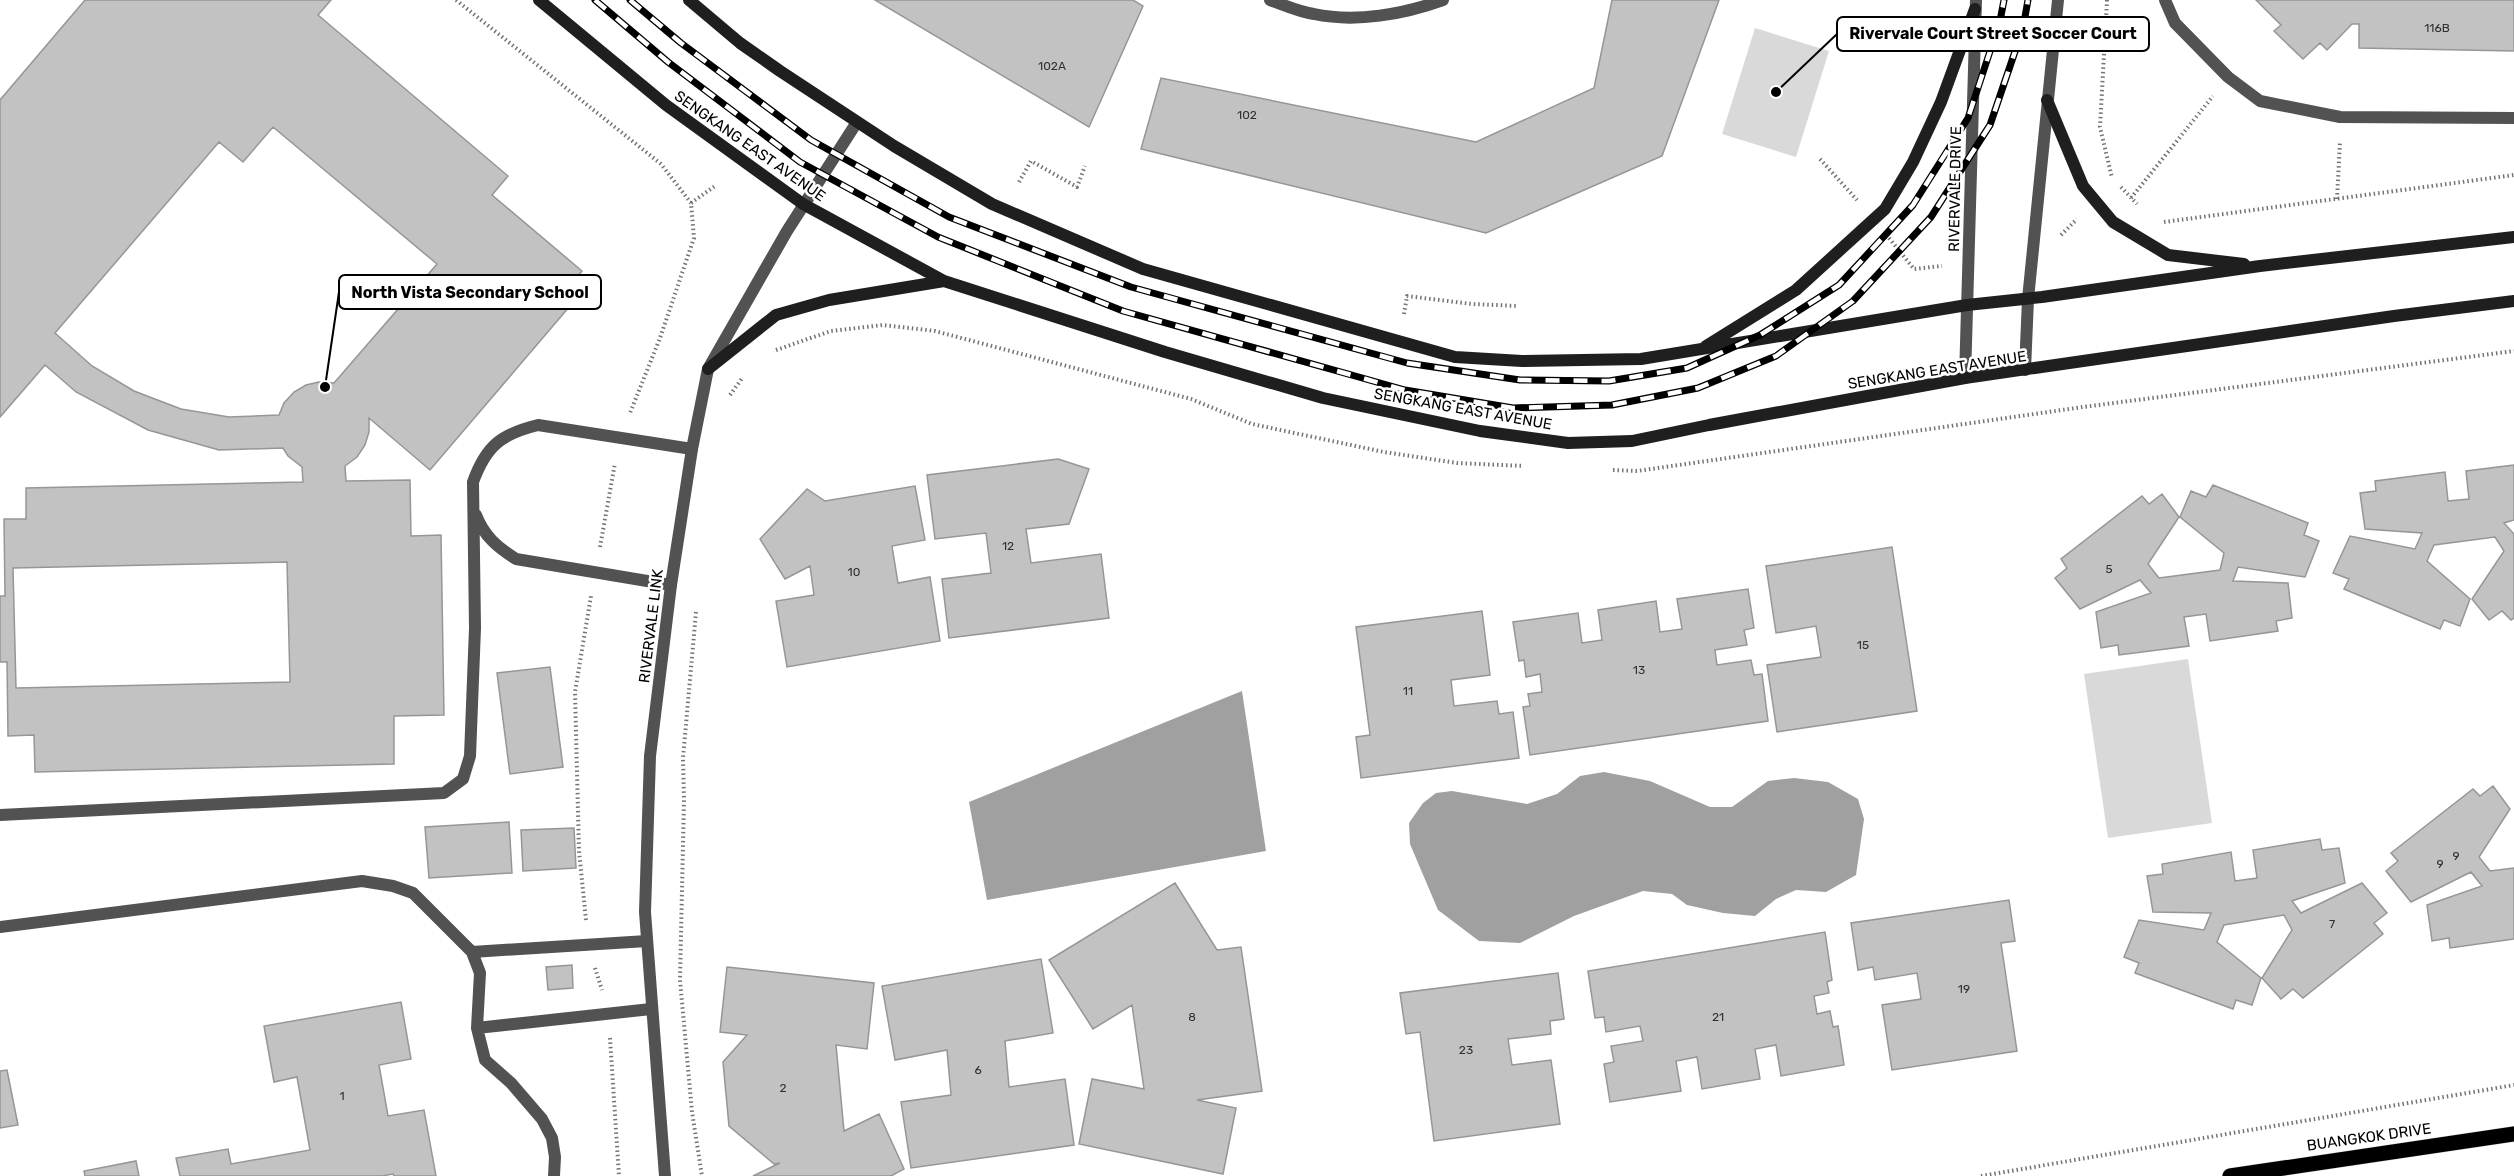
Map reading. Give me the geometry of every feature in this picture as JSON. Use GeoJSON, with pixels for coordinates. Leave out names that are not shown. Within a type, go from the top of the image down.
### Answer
{"type":"FeatureCollection","features":[{"type":"Feature","properties":{"kind":"main road","name":"SENGKANG EAST AVENUE"},"geometry":{"type":"LineString","coordinates":[[539,0],[666,105],[803,204],[944,281],[1165,352],[1323,399],[1480,431],[1568,443],[1632,441],[1965,378],[2514,301]]}},
{"type":"Feature","properties":{"kind":"main road"},"geometry":{"type":"LineString","coordinates":[[689,0],[740,43],[857,122],[992,204],[1143,269],[1455,357],[1522,361],[1641,359],[1967,305],[2028,299],[2260,266],[2514,237]]}},
{"type":"Feature","properties":{"kind":"main road"},"geometry":{"type":"LineString","coordinates":[[1700,350],[1796,290],[1885,209],[1913,162],[1941,102],[1975,4]]}},
{"type":"Feature","properties":{"kind":"main road"},"geometry":{"type":"LineString","coordinates":[[2047,100],[2083,186],[2113,222],[2168,255],[2260,266]]}},
{"type":"Feature","properties":{"kind":"main road"},"geometry":{"type":"LineString","coordinates":[[708,369],[777,315],[829,300],[944,281]]}},
{"type":"Feature","properties":{"kind":"main road","name":"BUANGKOK DRIVE"},"geometry":{"type":"LineString","coordinates":[[2230,1176],[2514,1134]]}},
{"type":"Feature","properties":{"kind":"street"},"geometry":{"type":"LineString","coordinates":[[1270,0],[1315,15],[1373,17],[1420,8],[1443,0]]}},
{"type":"Feature","properties":{"kind":"street"},"geometry":{"type":"LineString","coordinates":[[2025,370],[2028,299],[2058,0]]}},
{"type":"Feature","properties":{"kind":"street"},"geometry":{"type":"LineString","coordinates":[[2165,0],[2175,23],[2228,76],[2260,101],[2340,117],[2514,118]]}},
{"type":"Feature","properties":{"kind":"street","name":"RIVERVALE DRIVE"},"geometry":{"type":"LineString","coordinates":[[1965,378],[1975,4]]}},
{"type":"Feature","properties":{"kind":"street","name":"RIVERVALE LINK"},"geometry":{"type":"LineString","coordinates":[[665,1176],[645,912],[650,756],[671,585],[692,449],[708,369],[803,204],[857,122]]}},
{"type":"Feature","properties":{"kind":"street"},"geometry":{"type":"LineString","coordinates":[[0,814],[444,793],[463,779],[470,756],[475,628],[473,482],[481,460],[496,442],[516,430],[538,425],[692,449]]}},
{"type":"Feature","properties":{"kind":"street"},"geometry":{"type":"LineString","coordinates":[[473,506],[481,528],[496,546],[516,559],[671,585]]}},
{"type":"Feature","properties":{"kind":"street"},"geometry":{"type":"LineString","coordinates":[[0,927],[362,881],[393,886],[413,893],[472,952],[480,974],[477,1028],[485,1060],[511,1083],[542,1119],[552,1138],[555,1157],[554,1176]]}},
{"type":"Feature","properties":{"kind":"street"},"geometry":{"type":"LineString","coordinates":[[472,952],[647,941]]}},
{"type":"Feature","properties":{"kind":"street"},"geometry":{"type":"LineString","coordinates":[[477,1028],[651,1009]]}},
{"type":"Feature","properties":{"kind":"path"},"geometry":{"type":"LineString","coordinates":[[456,0],[661,164],[691,203],[694,238],[660,338],[620,438],[575,692],[579,851],[589,944],[608,1014],[619,1176]]}},
{"type":"Feature","properties":{"kind":"path"},"geometry":{"type":"LineString","coordinates":[[2107,0],[2100,127],[2110,176],[2140,206]]}},
{"type":"Feature","properties":{"kind":"path"},"geometry":{"type":"LineString","coordinates":[[2131,198],[2228,76]]}},
{"type":"Feature","properties":{"kind":"path"},"geometry":{"type":"LineString","coordinates":[[2337,199],[2340,147]]}},
{"type":"Feature","properties":{"kind":"path"},"geometry":{"type":"LineString","coordinates":[[1820,159],[1852,194]]}},
{"type":"Feature","properties":{"kind":"path"},"geometry":{"type":"LineString","coordinates":[[1019,182],[1030,161],[1077,187],[1085,166]]}},
{"type":"Feature","properties":{"kind":"path"},"geometry":{"type":"LineString","coordinates":[[2157,222],[2514,175]]}},
{"type":"Feature","properties":{"kind":"path"},"geometry":{"type":"LineString","coordinates":[[691,203],[715,186]]}},
{"type":"Feature","properties":{"kind":"path"},"geometry":{"type":"LineString","coordinates":[[1404,314],[1407,296],[1472,304],[1518,306]]}},
{"type":"Feature","properties":{"kind":"path"},"geometry":{"type":"LineString","coordinates":[[772,352],[791,343],[842,330],[883,325],[935,331],[1191,399],[1252,424],[1383,452],[1457,463],[1531,466]]}},
{"type":"Feature","properties":{"kind":"path"},"geometry":{"type":"LineString","coordinates":[[1605,470],[1637,471],[2072,409],[2514,351]]}},
{"type":"Feature","properties":{"kind":"path"},"geometry":{"type":"LineString","coordinates":[[726,401],[750,369]]}},
{"type":"Feature","properties":{"kind":"path"},"geometry":{"type":"LineString","coordinates":[[697,607],[682,758],[684,800],[680,980],[692,1113],[702,1176]]}},
{"type":"Feature","properties":{"kind":"path"},"geometry":{"type":"LineString","coordinates":[[1981,1176],[2514,1085]]}},
{"type":"Feature","properties":{"kind":"shaded area"},"geometry":{"type":"Polygon","coordinates":[[[1755,28],[1829,51],[1796,157],[1722,134],[1755,28]]]}},
{"type":"Feature","properties":{"kind":"shaded area"},"geometry":{"type":"Polygon","coordinates":[[[2188,659],[2212,823],[2108,838],[2084,674],[2188,659]]]}},
{"type":"Feature","properties":{"kind":"shaded area"},"geometry":{"type":"Polygon","coordinates":[[[1242,691],[1266,851],[987,900],[969,802],[1242,691]]]}},
{"type":"Feature","properties":{"kind":"shaded area"},"geometry":{"type":"Polygon","coordinates":[[[1604,772],[1650,781],[1710,807],[1732,807],[1768,781],[1794,778],[1828,782],[1858,799],[1864,819],[1856,875],[1826,892],[1796,890],[1776,899],[1755,916],[1723,913],[1687,905],[1672,894],[1643,891],[1574,916],[1520,943],[1479,941],[1438,910],[1410,844],[1409,823],[1423,803],[1436,793],[1452,791],[1527,804],[1557,794],[1580,776],[1604,772]]]}},
{"type":"Feature","properties":{"kind":"building"},"geometry":{"type":"Polygon","coordinates":[[[85,0],[331,0],[318,15],[508,176],[492,195],[582,271],[577,277],[587,286],[430,470],[369,418],[369,432],[365,445],[357,457],[345,466],[346,481],[410,480],[411,536],[441,535],[444,715],[394,716],[394,764],[35,772],[34,735],[8,736],[7,662],[0,662],[0,596],[5,596],[4,519],[26,519],[26,488],[303,482],[302,467],[288,456],[283,448],[219,450],[148,430],[76,392],[45,365],[0,417],[0,100],[85,0]],[[273,127],[243,162],[219,142],[55,333],[92,366],[134,391],[181,409],[229,417],[279,415],[284,403],[294,392],[306,385],[319,382],[334,383],[437,264],[273,127]],[[287,562],[13,568],[16,688],[290,682],[287,562]]]}},
{"type":"Feature","properties":{"kind":"building"},"geometry":{"type":"Polygon","coordinates":[[[875,0],[1133,0],[1143,6],[1089,127],[875,0]]]}},
{"type":"Feature","properties":{"kind":"building"},"geometry":{"type":"Polygon","coordinates":[[[1612,0],[1719,0],[1662,156],[1486,233],[1141,149],[1161,78],[1476,142],[1594,88],[1612,0]]]}},
{"type":"Feature","properties":{"kind":"building"},"geometry":{"type":"Polygon","coordinates":[[[2256,0],[2514,0],[2514,51],[2359,48],[2359,24],[2352,24],[2327,50],[2320,43],[2303,59],[2274,31],[2281,25],[2256,0]]]}},
{"type":"Feature","properties":{"kind":"building"},"geometry":{"type":"Polygon","coordinates":[[[1058,459],[1089,469],[1069,524],[1026,529],[1031,563],[1101,554],[1109,618],[949,638],[942,579],[991,573],[986,533],[935,539],[927,475],[1058,459]]]}},
{"type":"Feature","properties":{"kind":"building"},"geometry":{"type":"Polygon","coordinates":[[[2514,465],[2514,520],[2504,523],[2514,534],[2514,618],[2511,620],[2502,611],[2489,620],[2472,599],[2504,551],[2495,537],[2434,545],[2427,561],[2470,599],[2460,626],[2444,620],[2440,629],[2344,589],[2349,579],[2333,573],[2350,536],[2415,549],[2422,533],[2365,529],[2360,493],[2376,491],[2375,481],[2445,472],[2448,501],[2469,499],[2466,471],[2514,465]]]}},
{"type":"Feature","properties":{"kind":"building"},"geometry":{"type":"Polygon","coordinates":[[[2213,485],[2308,523],[2304,535],[2319,541],[2305,577],[2238,567],[2233,581],[2288,583],[2292,618],[2276,621],[2278,631],[2210,641],[2206,614],[2184,617],[2189,646],[2119,655],[2118,645],[2101,648],[2096,612],[2151,593],[2140,580],[2080,609],[2055,578],[2067,568],[2061,559],[2142,496],[2149,504],[2162,494],[2179,517],[2148,564],[2159,578],[2220,570],[2224,553],[2180,517],[2191,491],[2206,497],[2213,485]]]}},
{"type":"Feature","properties":{"kind":"building"},"geometry":{"type":"Polygon","coordinates":[[[915,486],[925,540],[892,546],[898,583],[930,577],[940,641],[787,667],[776,601],[814,595],[810,566],[785,579],[760,539],[807,489],[825,501],[915,486]]]}},
{"type":"Feature","properties":{"kind":"building"},"geometry":{"type":"Polygon","coordinates":[[[1892,547],[1917,711],[1777,732],[1767,665],[1821,657],[1816,626],[1776,633],[1766,566],[1892,547]]]}},
{"type":"Feature","properties":{"kind":"building"},"geometry":{"type":"Polygon","coordinates":[[[1748,589],[1754,628],[1744,630],[1747,645],[1715,650],[1717,665],[1751,660],[1754,675],[1762,674],[1768,721],[1530,755],[1523,707],[1530,706],[1528,694],[1542,692],[1540,674],[1526,677],[1524,660],[1519,661],[1513,622],[1578,613],[1582,643],[1602,640],[1598,610],[1656,601],[1660,632],[1682,629],[1677,599],[1748,589]]]}},
{"type":"Feature","properties":{"kind":"building"},"geometry":{"type":"Polygon","coordinates":[[[1482,611],[1490,675],[1451,680],[1454,706],[1497,701],[1499,714],[1513,712],[1519,758],[1361,778],[1356,737],[1370,735],[1356,627],[1482,611]]]}},
{"type":"Feature","properties":{"kind":"building"},"geometry":{"type":"Polygon","coordinates":[[[550,667],[563,767],[510,774],[497,673],[550,667]]]}},
{"type":"Feature","properties":{"kind":"building"},"geometry":{"type":"Polygon","coordinates":[[[2493,786],[2510,809],[2479,857],[2490,871],[2514,868],[2514,939],[2450,948],[2449,938],[2432,941],[2427,905],[2482,886],[2471,872],[2411,902],[2386,871],[2398,861],[2391,853],[2473,789],[2480,796],[2493,786]]]}},
{"type":"Feature","properties":{"kind":"building"},"geometry":{"type":"Polygon","coordinates":[[[509,822],[512,873],[429,878],[425,827],[509,822]]]}},
{"type":"Feature","properties":{"kind":"building"},"geometry":{"type":"Polygon","coordinates":[[[574,828],[576,868],[523,871],[521,830],[574,828]]]}},
{"type":"Feature","properties":{"kind":"building"},"geometry":{"type":"Polygon","coordinates":[[[2320,839],[2322,850],[2339,848],[2345,883],[2292,901],[2301,913],[2362,883],[2387,913],[2374,923],[2383,934],[2303,998],[2293,989],[2281,999],[2262,978],[2292,930],[2284,915],[2224,925],[2217,942],[2261,978],[2252,1005],[2236,1000],[2233,1009],[2135,973],[2139,963],[2124,957],[2139,920],[2204,930],[2211,913],[2153,912],[2147,876],[2163,874],[2162,864],[2231,852],[2235,881],[2257,878],[2253,850],[2320,839]]]}},
{"type":"Feature","properties":{"kind":"building"},"geometry":{"type":"Polygon","coordinates":[[[1175,883],[1217,950],[1241,947],[1262,1091],[1197,1100],[1236,1108],[1223,1174],[1079,1144],[1092,1079],[1144,1089],[1132,1005],[1093,1029],[1049,960],[1175,883]]]}},
{"type":"Feature","properties":{"kind":"building"},"geometry":{"type":"Polygon","coordinates":[[[2009,900],[2015,941],[2001,943],[2017,1051],[1892,1070],[1882,1005],[1921,999],[1917,973],[1875,980],[1873,967],[1858,970],[1851,923],[2009,900]]]}},
{"type":"Feature","properties":{"kind":"building"},"geometry":{"type":"Polygon","coordinates":[[[1825,932],[1832,980],[1827,982],[1829,993],[1814,996],[1817,1014],[1830,1011],[1833,1027],[1838,1026],[1844,1065],[1781,1076],[1776,1045],[1755,1049],[1760,1079],[1702,1089],[1697,1057],[1676,1061],[1681,1091],[1610,1102],[1604,1064],[1614,1062],[1611,1046],[1643,1041],[1640,1026],[1606,1032],[1604,1017],[1595,1018],[1588,971],[1825,932]]]}},
{"type":"Feature","properties":{"kind":"building"},"geometry":{"type":"Polygon","coordinates":[[[1041,959],[1053,1033],[1005,1041],[1009,1087],[1065,1079],[1074,1145],[911,1168],[901,1102],[951,1095],[947,1050],[895,1060],[882,986],[1041,959]]]}},
{"type":"Feature","properties":{"kind":"building"},"geometry":{"type":"Polygon","coordinates":[[[572,965],[573,988],[548,990],[546,967],[572,965]]]}},
{"type":"Feature","properties":{"kind":"building"},"geometry":{"type":"Polygon","coordinates":[[[727,967],[874,983],[867,1049],[836,1045],[844,1131],[879,1114],[904,1169],[891,1176],[753,1176],[780,1163],[774,1164],[729,1126],[723,1062],[747,1035],[720,1032],[727,967]]]}},
{"type":"Feature","properties":{"kind":"building"},"geometry":{"type":"Polygon","coordinates":[[[1558,973],[1564,1019],[1550,1021],[1551,1034],[1508,1039],[1512,1065],[1551,1060],[1560,1124],[1434,1141],[1420,1032],[1406,1034],[1400,993],[1558,973]]]}},
{"type":"Feature","properties":{"kind":"building"},"geometry":{"type":"Polygon","coordinates":[[[401,1002],[411,1059],[379,1065],[388,1116],[424,1110],[436,1176],[394,1176],[393,1174],[382,1176],[180,1176],[176,1158],[228,1149],[231,1164],[310,1150],[297,1077],[274,1082],[264,1026],[401,1002]]]}},
{"type":"Feature","properties":{"kind":"building"},"geometry":{"type":"Polygon","coordinates":[[[7,1070],[18,1125],[0,1128],[0,1071],[7,1070]]]}},
{"type":"Feature","properties":{"kind":"building"},"geometry":{"type":"Polygon","coordinates":[[[136,1161],[139,1176],[85,1176],[84,1171],[136,1161]]]}},
{"type":"Feature","properties":{"kind":"railway"},"geometry":{"type":"LineString","coordinates":[[595,0],[668,62],[800,162],[938,237],[1123,311],[1405,390],[1513,408],[1612,405],[1698,388],[1776,356],[1853,301],[1931,217],[1990,125],[2023,28],[2028,0]]}},
{"type":"Feature","properties":{"kind":"railway"},"geometry":{"type":"LineString","coordinates":[[630,0],[681,43],[811,140],[949,217],[1131,287],[1407,363],[1520,380],[1609,381],[1687,368],[1760,335],[1839,285],[1913,205],[1968,118],[2000,21],[2004,0]]}},
{"type":"Feature","properties":{"kind":"place","name":"Rivervale Court Street Soccer Court"},"geometry":{"type":"Point","coordinates":[1776,92]}},
{"type":"Feature","properties":{"kind":"place","name":"North Vista Secondary School"},"geometry":{"type":"Point","coordinates":[325,387]}}]}
